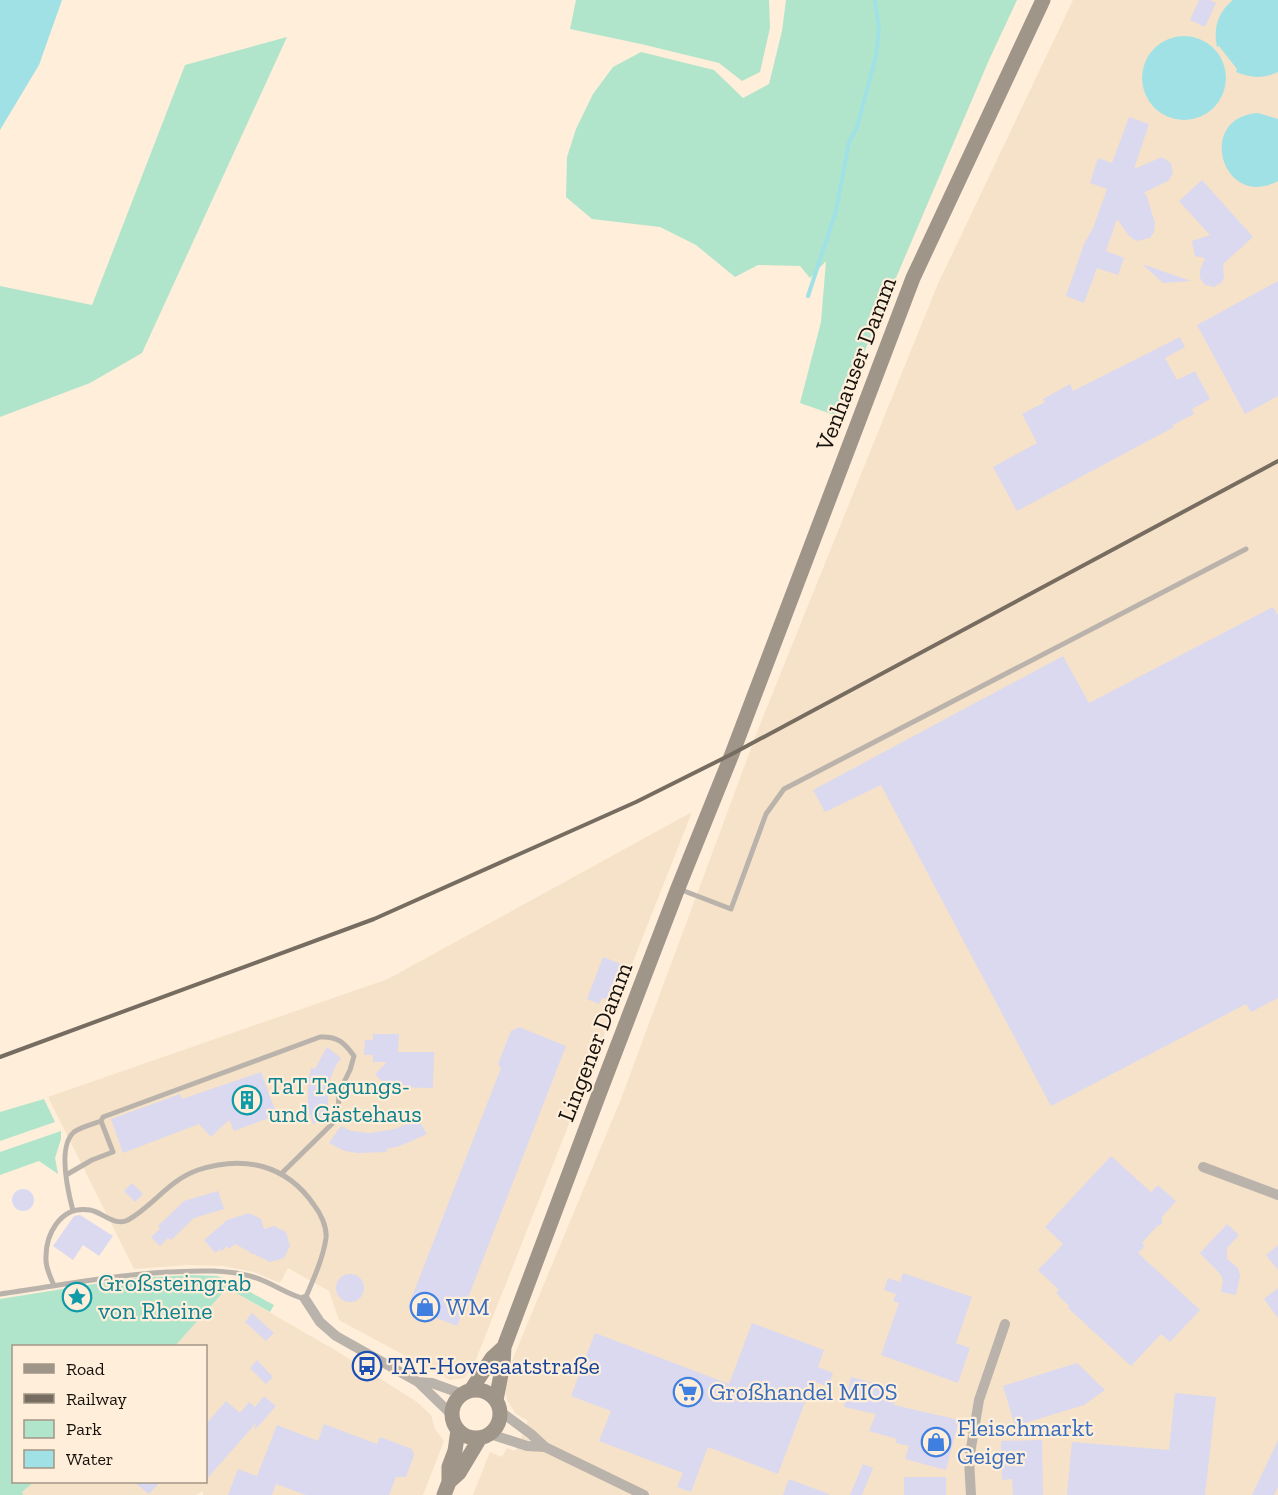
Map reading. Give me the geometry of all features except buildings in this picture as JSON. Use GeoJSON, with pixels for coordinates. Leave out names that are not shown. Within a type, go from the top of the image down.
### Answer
{"type":"FeatureCollection","features":[{"type":"Feature","properties":{"kind":"main road","name":"Venhauser Damm"},"geometry":{"type":"LineString","coordinates":[[732,754],[913,279],[1043,0]]}},
{"type":"Feature","properties":{"kind":"main road","name":"Lingener Damm"},"geometry":{"type":"LineString","coordinates":[[498,1406],[504,1347],[678,888],[732,754]]}},
{"type":"Feature","properties":{"kind":"main road","name":"Lingener Damm"},"geometry":{"type":"LineString","coordinates":[[466,1392],[492,1358],[504,1347]]}},
{"type":"Feature","properties":{"kind":"main road"},"geometry":{"type":"LineString","coordinates":[[485,1391],[498,1406],[496,1428],[485,1436],[447,1488],[449,1467],[455,1451],[458,1430],[452,1414],[456,1400],[466,1392],[485,1391]]}},
{"type":"Feature","properties":{"kind":"main road"},"geometry":{"type":"LineString","coordinates":[[458,1430],[472,1438],[485,1436]]}},
{"type":"Feature","properties":{"kind":"street"},"geometry":{"type":"LineString","coordinates":[[1203,1167],[1278,1195]]}},
{"type":"Feature","properties":{"kind":"street"},"geometry":{"type":"LineString","coordinates":[[305,1299],[320,1322],[336,1336],[418,1382],[452,1414]]}},
{"type":"Feature","properties":{"kind":"street"},"geometry":{"type":"LineString","coordinates":[[971,1495],[969,1460],[979,1400],[1005,1324]]}},
{"type":"Feature","properties":{"kind":"street"},"geometry":{"type":"LineString","coordinates":[[418,1382],[432,1383],[466,1392]]}},
{"type":"Feature","properties":{"kind":"street"},"geometry":{"type":"LineString","coordinates":[[498,1406],[544,1447],[644,1495]]}},
{"type":"Feature","properties":{"kind":"street"},"geometry":{"type":"LineString","coordinates":[[485,1436],[527,1446],[544,1447]]}},
{"type":"Feature","properties":{"kind":"lane"},"geometry":{"type":"LineString","coordinates":[[678,888],[731,909],[766,814],[784,789],[1246,549]]}},
{"type":"Feature","properties":{"kind":"lane"},"geometry":{"type":"LineString","coordinates":[[73,1211],[65,1161],[66,1148],[74,1132],[101,1121],[103,1117],[320,1037],[333,1036],[344,1043],[354,1056],[339,1092],[338,1118],[282,1173]]}},
{"type":"Feature","properties":{"kind":"lane"},"geometry":{"type":"LineString","coordinates":[[66,1175],[92,1160],[113,1152],[101,1121]]}},
{"type":"Feature","properties":{"kind":"lane"},"geometry":{"type":"LineString","coordinates":[[0,1294],[137,1274],[220,1271],[251,1276],[291,1295],[305,1299],[326,1237],[320,1213],[303,1188],[273,1169],[230,1164],[198,1170],[179,1178],[126,1222],[117,1222],[90,1210],[73,1211],[64,1215],[55,1224],[47,1241],[46,1262],[54,1286]]}},
{"type":"Feature","properties":{"kind":"shaded area"},"geometry":{"type":"Polygon","coordinates":[[[1073,0],[1278,0],[1278,1495],[473,1495],[490,1452],[502,1457],[507,1448],[515,1451],[528,1421],[516,1414],[507,1400],[504,1383],[507,1373],[621,1099],[759,727],[937,286],[1073,0]]]}},
{"type":"Feature","properties":{"kind":"shaded area"},"geometry":{"type":"Polygon","coordinates":[[[692,812],[473,1367],[464,1378],[450,1380],[339,1320],[329,1291],[288,1268],[280,1283],[254,1272],[223,1266],[188,1265],[134,1269],[48,1097],[388,979],[692,812]]]}},
{"type":"Feature","properties":{"kind":"shaded area"},"geometry":{"type":"Polygon","coordinates":[[[227,1288],[335,1350],[417,1402],[431,1415],[435,1429],[444,1441],[423,1495],[203,1495],[203,1491],[196,1495],[23,1495],[21,1493],[33,1483],[207,1483],[207,1345],[176,1345],[227,1288]]]}},
{"type":"Feature","properties":{"kind":"green space"},"geometry":{"type":"Polygon","coordinates":[[[576,0],[769,0],[770,28],[760,72],[742,81],[719,63],[570,29],[576,0]]]}},
{"type":"Feature","properties":{"kind":"green space"},"geometry":{"type":"Polygon","coordinates":[[[786,0],[1017,0],[989,60],[837,416],[800,403],[821,322],[826,261],[810,278],[800,266],[758,265],[735,277],[696,245],[660,227],[592,219],[566,197],[567,157],[576,129],[593,94],[613,67],[641,52],[714,70],[743,98],[769,84],[782,31],[786,0]]]}},
{"type":"Feature","properties":{"kind":"green space"},"geometry":{"type":"Polygon","coordinates":[[[287,37],[142,353],[90,383],[0,417],[0,286],[92,305],[185,65],[287,37]]]}},
{"type":"Feature","properties":{"kind":"green space"},"geometry":{"type":"Polygon","coordinates":[[[44,1099],[55,1122],[0,1141],[0,1112],[44,1099]]]}},
{"type":"Feature","properties":{"kind":"green space"},"geometry":{"type":"Polygon","coordinates":[[[61,1131],[55,1158],[58,1174],[39,1161],[0,1175],[0,1152],[61,1131]]]}},
{"type":"Feature","properties":{"kind":"green space"},"geometry":{"type":"Polygon","coordinates":[[[217,1276],[274,1305],[270,1312],[227,1288],[176,1345],[12,1345],[12,1483],[33,1483],[22,1492],[23,1495],[0,1495],[0,1299],[131,1278],[217,1276]]]}},
{"type":"Feature","properties":{"kind":"water"},"geometry":{"type":"Polygon","coordinates":[[[0,0],[62,0],[39,65],[0,130],[0,0]]]}},
{"type":"Feature","properties":{"kind":"water"},"geometry":{"type":"Polygon","coordinates":[[[1233,0],[1278,0],[1278,72],[1257,77],[1236,72],[1237,69],[1219,46],[1217,47],[1216,27],[1220,15],[1233,0]]]}},
{"type":"Feature","properties":{"kind":"water"},"geometry":{"type":"Polygon","coordinates":[[[1184,36],[1200,39],[1214,48],[1223,62],[1226,78],[1223,94],[1214,108],[1200,117],[1184,120],[1168,117],[1154,108],[1145,94],[1142,78],[1145,62],[1154,48],[1168,39],[1184,36]]]}},
{"type":"Feature","properties":{"kind":"water"},"geometry":{"type":"Polygon","coordinates":[[[1258,113],[1278,119],[1278,181],[1258,187],[1242,184],[1230,174],[1223,160],[1222,144],[1227,130],[1238,118],[1258,113]]]}},
{"type":"Feature","properties":{"kind":"waterway"},"geometry":{"type":"LineString","coordinates":[[808,296],[836,211],[849,142],[857,127],[876,56],[879,29],[875,0]]}},
{"type":"Feature","properties":{"kind":"railway"},"geometry":{"type":"LineString","coordinates":[[0,1057],[374,919],[636,802],[732,754],[1278,461]]}},
{"type":"Feature","properties":{"kind":"place","name":"TaT Tagungs- und Gästehaus"},"geometry":{"type":"Point","coordinates":[247,1100]}},
{"type":"Feature","properties":{"kind":"place","name":"Großsteingrab von Rheine"},"geometry":{"type":"Point","coordinates":[77,1297]}},
{"type":"Feature","properties":{"kind":"place","name":"WM"},"geometry":{"type":"Point","coordinates":[425,1307]}},
{"type":"Feature","properties":{"kind":"place","name":"TAT-Hovesaatstraße"},"geometry":{"type":"Point","coordinates":[367,1366]}},
{"type":"Feature","properties":{"kind":"place","name":"Großhandel MIOS"},"geometry":{"type":"Point","coordinates":[688,1392]}},
{"type":"Feature","properties":{"kind":"place","name":"Fleischmarkt Geiger"},"geometry":{"type":"Point","coordinates":[936,1442]}}]}
